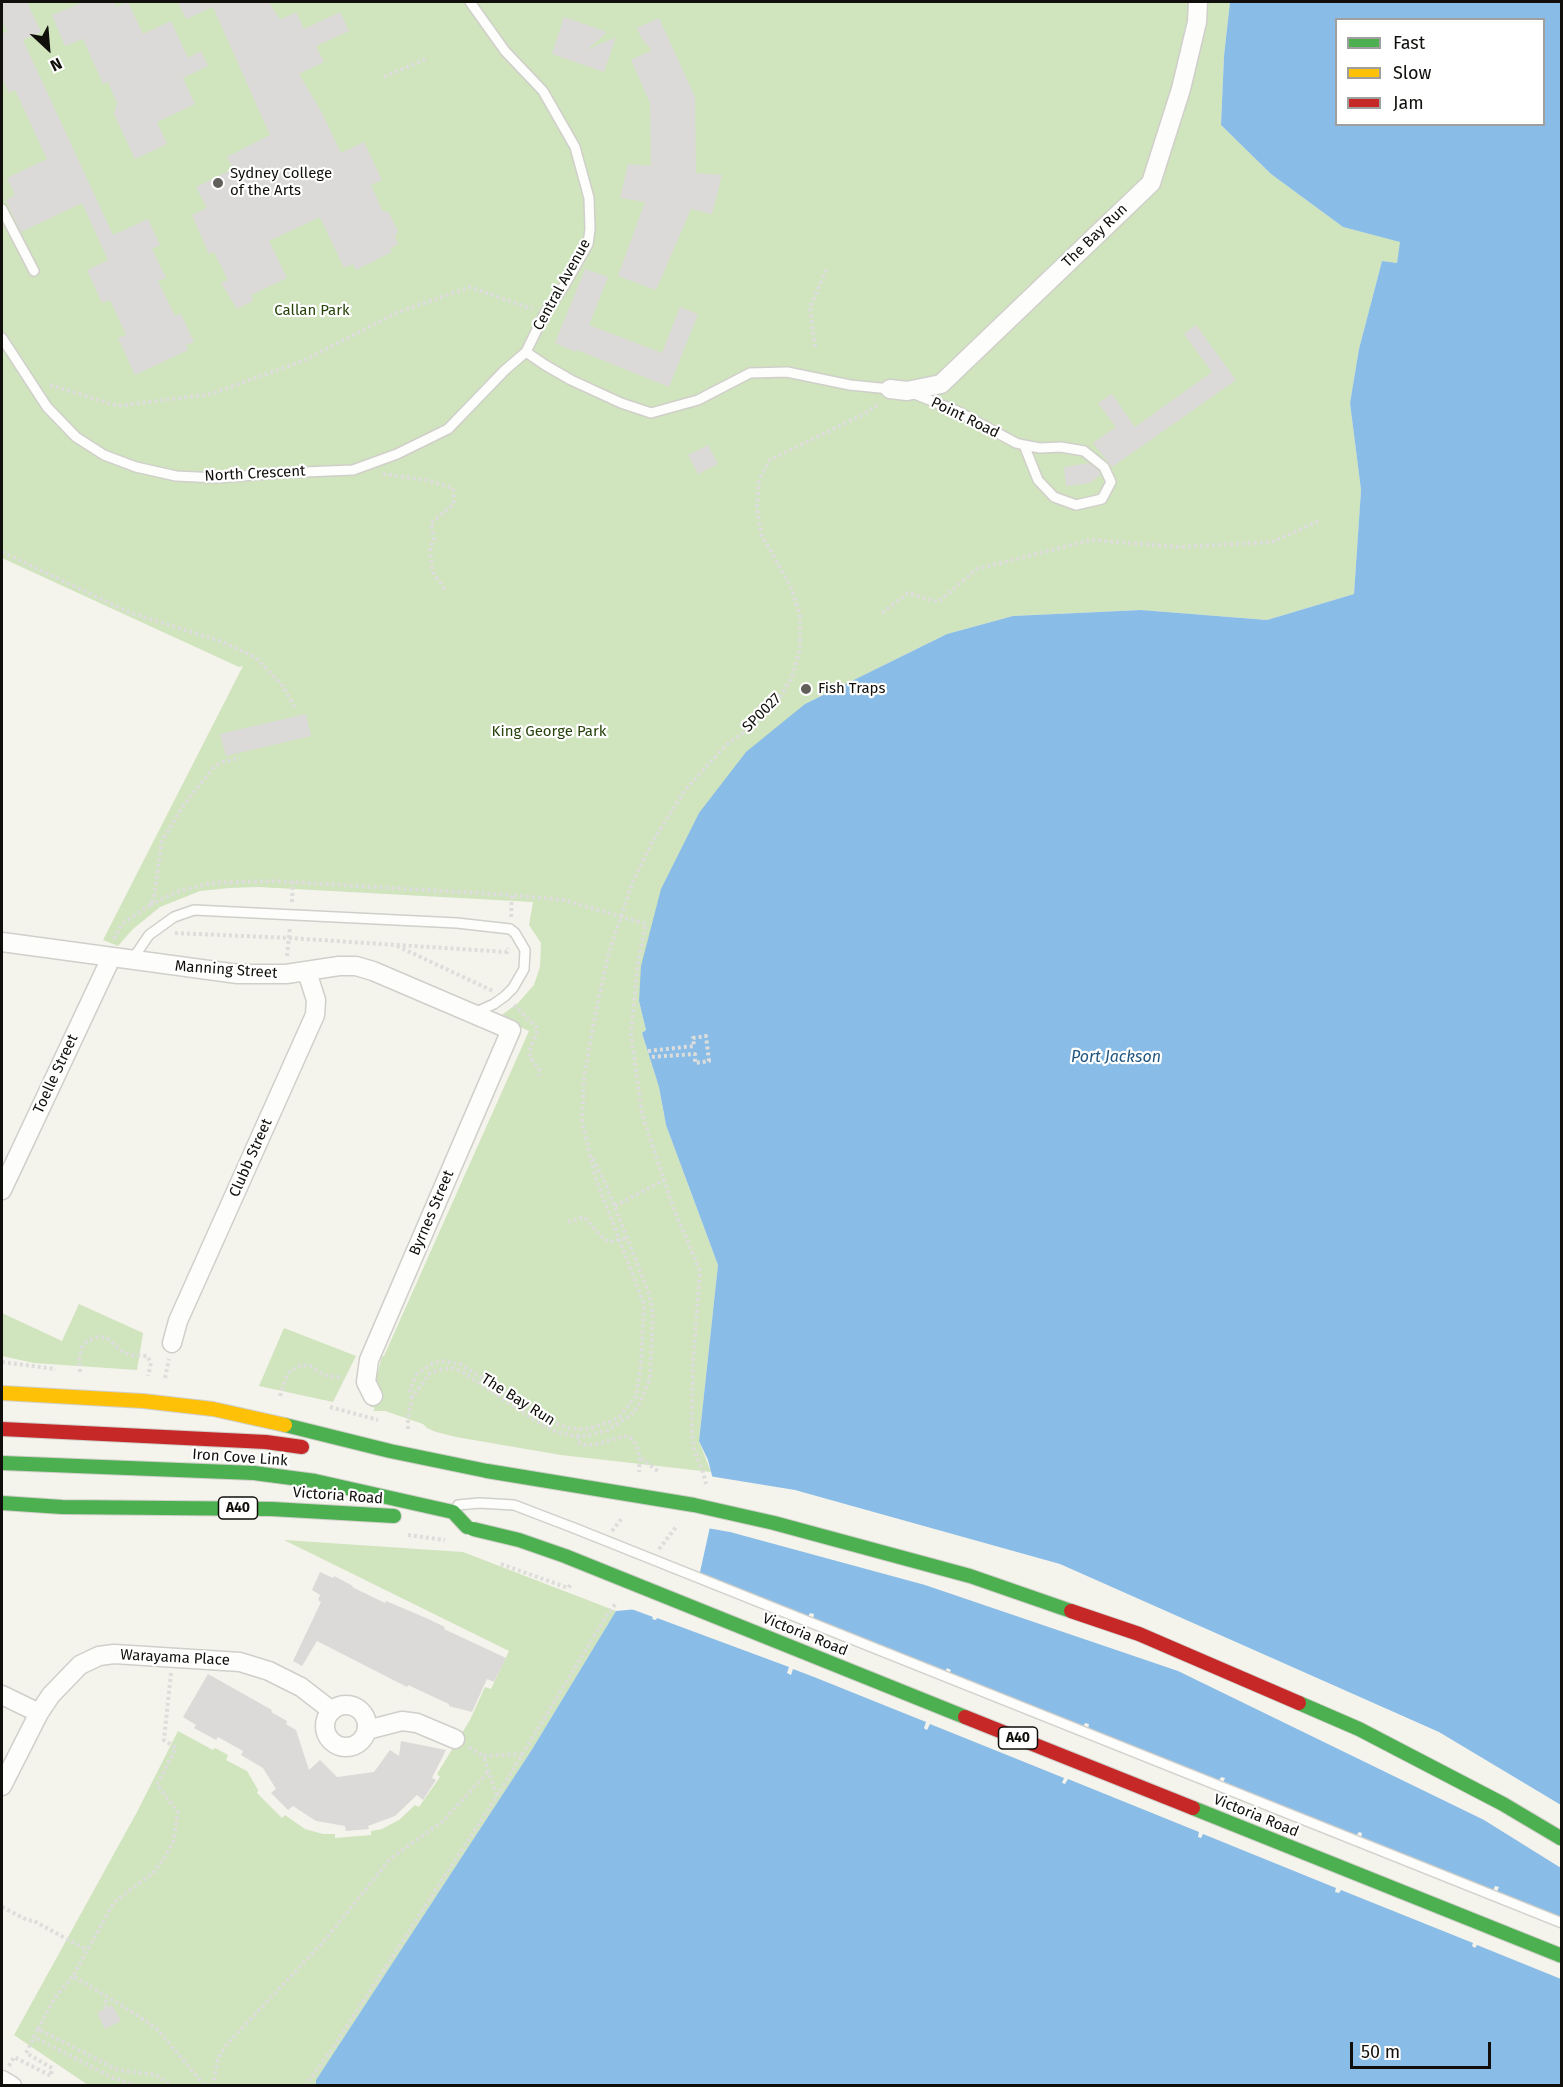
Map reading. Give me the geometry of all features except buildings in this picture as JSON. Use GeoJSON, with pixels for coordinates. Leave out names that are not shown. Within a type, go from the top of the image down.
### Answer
{"type":"FeatureCollection","features":[{"type":"Feature","properties":{"kind":"highway"},"geometry":{"type":"LineString","coordinates":[[2,1393],[143,1401],[213,1409],[333,1435],[466,1468],[646,1497],[774,1523],[970,1576],[1139,1634],[1359,1729],[1503,1804],[1562,1839]]}},
{"type":"Feature","properties":{"kind":"highway","name":"Iron Cove Link"},"geometry":{"type":"LineString","coordinates":[[2,1429],[266,1442],[310,1449]]}},
{"type":"Feature","properties":{"kind":"highway"},"geometry":{"type":"LineString","coordinates":[[344,1454],[446,1475],[466,1468]]}},
{"type":"Feature","properties":{"kind":"highway","name":"Iron Cove Link"},"geometry":{"type":"LineString","coordinates":[[2,1463],[254,1473],[315,1481],[453,1512],[470,1528]]}},
{"type":"Feature","properties":{"kind":"highway","name":"Victoria Road"},"geometry":{"type":"LineString","coordinates":[[2,1503],[62,1507],[294,1509],[403,1517]]}},
{"type":"Feature","properties":{"kind":"highway","name":"Victoria Road"},"geometry":{"type":"LineString","coordinates":[[424,1520],[519,1540],[565,1556],[1562,1956]]}},
{"type":"Feature","properties":{"kind":"street","name":"The Bay Run"},"geometry":{"type":"LineString","coordinates":[[898,390],[941,384],[1151,183],[1181,89],[1197,22],[1198,2]]}},
{"type":"Feature","properties":{"kind":"street","name":"Manning Street"},"geometry":{"type":"LineString","coordinates":[[2,942],[238,974],[286,975],[339,966],[364,967],[511,1030]]}},
{"type":"Feature","properties":{"kind":"street","name":"Toelle Street"},"geometry":{"type":"LineString","coordinates":[[2,1190],[111,958]]}},
{"type":"Feature","properties":{"kind":"street","name":"Clubb Street"},"geometry":{"type":"LineString","coordinates":[[172,1343],[178,1322],[315,1015],[316,1000],[307,972]]}},
{"type":"Feature","properties":{"kind":"street","name":"Byrnes Street"},"geometry":{"type":"LineString","coordinates":[[373,1396],[366,1382],[369,1360],[511,1030]]}},
{"type":"Feature","properties":{"kind":"street","name":"Warayama Place"},"geometry":{"type":"LineString","coordinates":[[2,1786],[39,1713],[63,1680],[80,1665],[99,1656],[114,1654],[173,1657],[253,1665],[301,1687],[332,1711]]}},
{"type":"Feature","properties":{"kind":"street"},"geometry":{"type":"LineString","coordinates":[[2,1695],[39,1713]]}},
{"type":"Feature","properties":{"kind":"street"},"geometry":{"type":"LineString","coordinates":[[343,1705],[356,1707],[365,1717],[367,1730],[365,1737],[354,1746],[339,1746],[333,1743],[326,1731],[327,1716],[343,1705]]}},
{"type":"Feature","properties":{"kind":"street"},"geometry":{"type":"LineString","coordinates":[[367,1730],[402,1721],[417,1723],[455,1739]]}},
{"type":"Feature","properties":{"kind":"street"},"geometry":{"type":"LineString","coordinates":[[2,2080],[12,2085]]}},
{"type":"Feature","properties":{"kind":"lane","name":"Central Avenue"},"geometry":{"type":"LineString","coordinates":[[472,3],[505,51],[543,91],[575,147],[589,198],[588,244],[564,286],[545,313],[526,352]]}},
{"type":"Feature","properties":{"kind":"lane"},"geometry":{"type":"LineString","coordinates":[[2,209],[33,271]]}},
{"type":"Feature","properties":{"kind":"lane","name":"North Crescent"},"geometry":{"type":"LineString","coordinates":[[2,338],[47,407],[76,437],[104,455],[136,467],[176,476],[218,478],[353,470],[397,454],[448,429],[505,370],[526,352]]}},
{"type":"Feature","properties":{"kind":"lane","name":"Point Road"},"geometry":{"type":"LineString","coordinates":[[526,352],[571,380],[621,403],[651,413],[698,400],[750,373],[787,372],[850,385],[898,390],[957,411],[1016,443],[1040,448],[1061,447],[1084,451],[1104,467],[1111,482],[1102,499],[1076,505],[1054,497],[1038,480],[1024,445]]}},
{"type":"Feature","properties":{"kind":"lane"},"geometry":{"type":"LineString","coordinates":[[132,960],[149,935],[164,923],[185,912],[202,909],[457,923],[510,929],[516,933],[525,950],[524,969],[513,988],[505,996],[494,1004],[472,1013]]}},
{"type":"Feature","properties":{"kind":"lane"},"geometry":{"type":"LineString","coordinates":[[434,1507],[479,1503],[514,1505],[544,1516],[1562,1923]]}},
{"type":"Feature","properties":{"kind":"path"},"geometry":{"type":"LineString","coordinates":[[384,77],[428,58]]}},
{"type":"Feature","properties":{"kind":"path"},"geometry":{"type":"LineString","coordinates":[[815,347],[810,308],[827,267]]}},
{"type":"Feature","properties":{"kind":"path"},"geometry":{"type":"LineString","coordinates":[[26,378],[118,406],[211,393],[305,360],[396,313],[470,287],[545,313]]}},
{"type":"Feature","properties":{"kind":"path","name":"SP0027"},"geometry":{"type":"LineString","coordinates":[[589,1045],[609,952],[633,881],[651,844],[685,790],[726,745],[751,727],[776,704],[792,677],[800,649],[800,615],[791,587],[761,534],[757,507],[759,480],[770,460],[864,414],[898,390]]}},
{"type":"Feature","properties":{"kind":"path"},"geometry":{"type":"LineString","coordinates":[[353,470],[426,480],[453,488],[454,504],[431,523],[435,540],[430,547],[432,571],[446,591]]}},
{"type":"Feature","properties":{"kind":"path"},"geometry":{"type":"LineString","coordinates":[[882,613],[908,593],[938,602],[977,569],[1091,540],[1180,548],[1272,542],[1319,521]]}},
{"type":"Feature","properties":{"kind":"path"},"geometry":{"type":"LineString","coordinates":[[2,552],[131,613],[220,641],[255,657],[283,686],[295,708]]}},
{"type":"Feature","properties":{"kind":"path"},"geometry":{"type":"LineString","coordinates":[[150,905],[154,897],[162,841],[166,833],[187,799],[214,767],[240,758]]}},
{"type":"Feature","properties":{"kind":"path"},"geometry":{"type":"LineString","coordinates":[[111,958],[113,941],[122,924],[150,905],[176,892],[211,883],[273,881],[564,900],[622,916]]}},
{"type":"Feature","properties":{"kind":"path"},"geometry":{"type":"LineString","coordinates":[[286,975],[293,882]]}},
{"type":"Feature","properties":{"kind":"path"},"geometry":{"type":"LineString","coordinates":[[173,933],[507,952],[512,896]]}},
{"type":"Feature","properties":{"kind":"path"},"geometry":{"type":"LineString","coordinates":[[395,945],[505,996]]}},
{"type":"Feature","properties":{"kind":"path"},"geometry":{"type":"LineString","coordinates":[[648,1051],[694,1046],[693,1038],[706,1036],[709,1061],[695,1063],[695,1054],[650,1057]]}},
{"type":"Feature","properties":{"kind":"path","name":"The Bay Run"},"geometry":{"type":"LineString","coordinates":[[412,1398],[410,1389],[417,1374],[433,1363],[450,1361],[460,1364],[554,1423],[565,1427],[587,1429],[610,1422],[620,1416],[636,1396],[645,1325],[644,1304],[596,1179],[582,1122],[584,1077],[589,1045]]}},
{"type":"Feature","properties":{"kind":"path","name":"The Bay Run"},"geometry":{"type":"LineString","coordinates":[[412,1398],[430,1373],[452,1368],[461,1371],[536,1421],[557,1432],[578,1436],[608,1430],[631,1415],[639,1405],[650,1378],[653,1315],[648,1291],[628,1238],[604,1180],[589,1151]]}},
{"type":"Feature","properties":{"kind":"path"},"geometry":{"type":"LineString","coordinates":[[615,1206],[664,1180]]}},
{"type":"Feature","properties":{"kind":"path"},"geometry":{"type":"LineString","coordinates":[[568,1222],[584,1217],[609,1242],[628,1238]]}},
{"type":"Feature","properties":{"kind":"path"},"geometry":{"type":"LineString","coordinates":[[80,1372],[81,1348],[87,1341],[97,1337],[107,1338],[130,1355],[147,1356],[151,1363],[148,1376]]}},
{"type":"Feature","properties":{"kind":"path"},"geometry":{"type":"LineString","coordinates":[[280,1396],[290,1371],[301,1365],[310,1366],[324,1375],[343,1378]]}},
{"type":"Feature","properties":{"kind":"path"},"geometry":{"type":"LineString","coordinates":[[408,1429],[412,1398]]}},
{"type":"Feature","properties":{"kind":"path"},"geometry":{"type":"LineString","coordinates":[[640,1458],[663,1474]]}},
{"type":"Feature","properties":{"kind":"path"},"geometry":{"type":"LineString","coordinates":[[14,2057],[51,2076],[52,2068],[26,2053],[38,2029],[54,1999],[73,1976],[114,1902],[153,1873],[173,1842],[178,1812],[157,1785],[177,1748],[165,1740],[173,1657]]}},
{"type":"Feature","properties":{"kind":"path"},"geometry":{"type":"LineString","coordinates":[[497,1796],[483,1756],[523,1754]]}},
{"type":"Feature","properties":{"kind":"path"},"geometry":{"type":"LineString","coordinates":[[213,2085],[218,2058],[227,2044],[324,1940],[381,1868],[399,1851],[455,1810],[489,1772]]}},
{"type":"Feature","properties":{"kind":"path"},"geometry":{"type":"LineString","coordinates":[[2,1907],[27,1920],[34,1921],[87,1950]]}},
{"type":"Feature","properties":{"kind":"path"},"geometry":{"type":"LineString","coordinates":[[73,1976],[158,2030],[205,2085]]}},
{"type":"Feature","properties":{"kind":"path"},"geometry":{"type":"LineString","coordinates":[[106,2008],[104,2005],[108,1998]]}},
{"type":"Feature","properties":{"kind":"path"},"geometry":{"type":"LineString","coordinates":[[38,2029],[118,2070],[156,2075],[172,2085]]}},
{"type":"Feature","properties":{"kind":"path"},"geometry":{"type":"LineString","coordinates":[[34,2037],[113,2078],[137,2085]]}},
{"type":"Feature","properties":{"kind":"green space","name":"Callan Park"},"geometry":{"type":"Polygon","coordinates":[[[2,2],[1230,2],[1224,56],[1221,125],[1271,174],[1343,227],[1401,242],[1397,263],[1382,261],[1359,349],[1350,403],[1361,490],[1354,594],[1267,620],[1141,610],[1013,616],[947,634],[805,704],[639,1001],[646,1030],[642,1033],[659,1087],[666,1125],[718,1265],[699,1441],[711,1472],[561,1455],[456,1437],[436,1432],[423,1424],[385,1411],[373,1411],[375,1408],[369,1406],[382,1356],[384,1356],[529,1031],[499,1017],[518,1003],[534,985],[540,967],[541,943],[529,925],[533,902],[258,887],[230,888],[200,891],[160,907],[133,929],[118,946],[103,940],[243,666],[239,667],[2,558],[2,2]]]}},
{"type":"Feature","properties":{"kind":"green space"},"geometry":{"type":"Polygon","coordinates":[[[79,1304],[143,1333],[137,1370],[34,1363],[2,1356],[2,1313],[62,1341],[79,1304]]]}},
{"type":"Feature","properties":{"kind":"green space"},"geometry":{"type":"Polygon","coordinates":[[[284,1328],[356,1356],[333,1402],[259,1386],[284,1328]]]}},
{"type":"Feature","properties":{"kind":"green space"},"geometry":{"type":"Polygon","coordinates":[[[284,1540],[463,1552],[616,1611],[531,1751],[316,2080],[316,2085],[88,2085],[14,2035],[137,1812],[178,1731],[213,1750],[215,1748],[228,1755],[226,1760],[247,1771],[258,1790],[257,1793],[282,1818],[285,1815],[305,1829],[323,1834],[335,1834],[335,1838],[371,1835],[371,1831],[382,1829],[399,1820],[415,1805],[419,1807],[440,1777],[437,1774],[470,1720],[485,1687],[491,1689],[509,1651],[284,1540]]]}},
{"type":"Feature","properties":{"kind":"water","name":"Port Jackson"},"geometry":{"type":"Polygon","coordinates":[[[1230,2],[1561,2],[1561,2085],[316,2086],[316,2080],[531,1751],[616,1611],[693,1604],[717,1495],[708,1460],[699,1441],[718,1265],[666,1125],[659,1087],[642,1033],[646,1030],[639,1001],[641,966],[661,889],[699,813],[746,752],[805,704],[947,634],[1013,616],[1141,610],[1267,620],[1354,594],[1361,490],[1350,403],[1359,349],[1382,261],[1397,263],[1400,242],[1343,227],[1271,174],[1221,125],[1224,56],[1230,2]]]}},
{"type":"Feature","properties":{"kind":"pier"},"geometry":{"type":"Polygon","coordinates":[[[709,1476],[795,1490],[1060,1564],[1439,1732],[1561,1805],[1561,1868],[1484,1820],[1178,1671],[925,1585],[730,1532],[707,1528],[714,1495],[709,1476]]]}},
{"type":"Feature","properties":{"kind":"pier"},"geometry":{"type":"Polygon","coordinates":[[[697,1572],[808,1617],[810,1613],[814,1614],[813,1619],[945,1672],[947,1668],[951,1670],[949,1674],[1083,1727],[1085,1723],[1089,1724],[1088,1729],[1219,1781],[1221,1777],[1225,1778],[1223,1783],[1356,1836],[1359,1832],[1362,1833],[1361,1838],[1493,1891],[1495,1886],[1499,1887],[1497,1892],[1561,1918],[1561,1979],[1477,1945],[1475,1948],[1472,1946],[1473,1943],[1341,1890],[1339,1893],[1335,1892],[1336,1888],[1203,1834],[1201,1838],[1198,1837],[1199,1832],[1068,1779],[1065,1784],[1062,1783],[1064,1778],[930,1724],[927,1730],[924,1728],[926,1722],[793,1669],[791,1675],[787,1673],[789,1667],[657,1618],[652,1619],[653,1617],[626,1607],[690,1602],[697,1572]]]}},
{"type":"Feature","properties":{"kind":"traffic: fast"},"geometry":{"type":"LineString","coordinates":[[285,1425],[390,1451],[487,1471]]}},
{"type":"Feature","properties":{"kind":"traffic: fast"},"geometry":{"type":"LineString","coordinates":[[2,1463],[254,1473],[315,1481],[453,1512],[467,1527]]}},
{"type":"Feature","properties":{"kind":"traffic: fast"},"geometry":{"type":"LineString","coordinates":[[487,1471],[694,1505],[774,1523],[970,1576],[1071,1611]]}},
{"type":"Feature","properties":{"kind":"traffic: fast"},"geometry":{"type":"LineString","coordinates":[[2,1503],[62,1507],[272,1509],[394,1516]]}},
{"type":"Feature","properties":{"kind":"traffic: fast"},"geometry":{"type":"LineString","coordinates":[[473,1529],[519,1540],[565,1556],[965,1717]]}},
{"type":"Feature","properties":{"kind":"traffic: fast"},"geometry":{"type":"LineString","coordinates":[[1299,1703],[1359,1729],[1503,1804],[1562,1839]]}},
{"type":"Feature","properties":{"kind":"traffic: fast"},"geometry":{"type":"LineString","coordinates":[[1193,1808],[1562,1956]]}},
{"type":"Feature","properties":{"kind":"traffic: slow"},"geometry":{"type":"LineString","coordinates":[[2,1393],[143,1401],[213,1409],[285,1425]]}},
{"type":"Feature","properties":{"kind":"traffic: jam"},"geometry":{"type":"LineString","coordinates":[[2,1429],[266,1442],[302,1447]]}},
{"type":"Feature","properties":{"kind":"traffic: jam"},"geometry":{"type":"LineString","coordinates":[[1071,1611],[1139,1634],[1299,1703]]}},
{"type":"Feature","properties":{"kind":"traffic: jam"},"geometry":{"type":"LineString","coordinates":[[965,1717],[1193,1808]]}},
{"type":"Feature","properties":{"kind":"place","name":"Sydney College of the Arts"},"geometry":{"type":"Point","coordinates":[218,183]}},
{"type":"Feature","properties":{"kind":"place","name":"Fish Traps"},"geometry":{"type":"Point","coordinates":[806,689]}},
{"type":"Feature","properties":{"kind":"park label","name":"King George Park"},"geometry":{"type":"Point","coordinates":[549,732]}}]}
